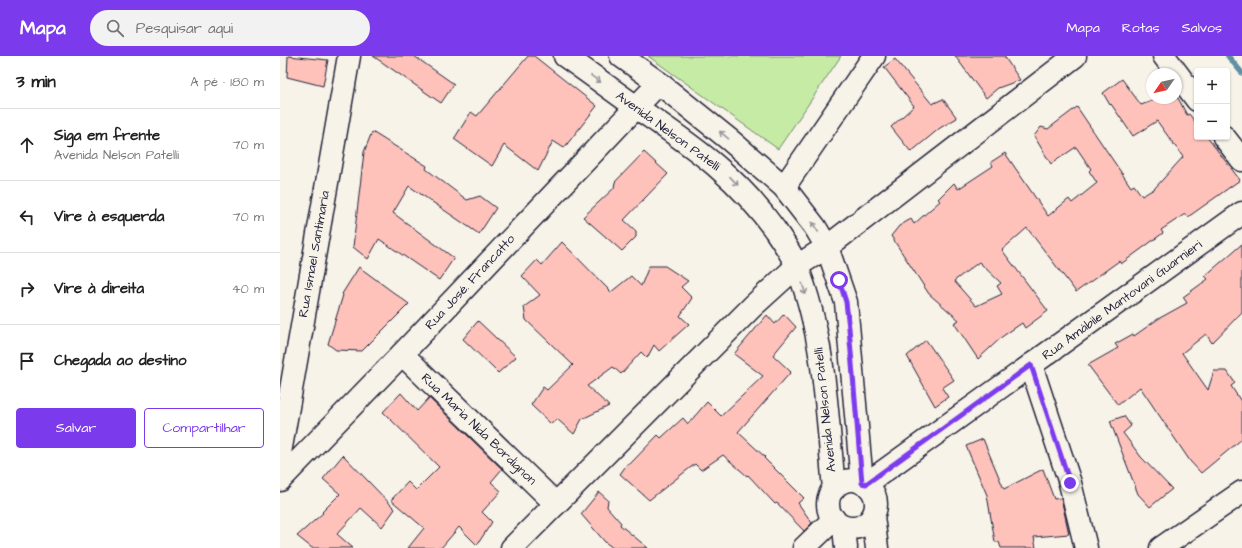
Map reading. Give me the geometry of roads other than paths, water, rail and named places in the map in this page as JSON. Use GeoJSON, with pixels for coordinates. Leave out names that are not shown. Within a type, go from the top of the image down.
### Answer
{"type":"FeatureCollection","features":[{"type":"Feature","properties":{"kind":"street","name":"Rua Ismael Santimaria"},"geometry":{"type":"LineString","coordinates":[[280,453],[349,56]]}},
{"type":"Feature","properties":{"kind":"street","name":"Avenida Nelson Patelli"},"geometry":{"type":"LineString","coordinates":[[564,56],[702,153],[729,176],[759,208],[796,266],[815,326],[821,361],[834,489]]}},
{"type":"Feature","properties":{"kind":"street"},"geometry":{"type":"LineString","coordinates":[[621,56],[659,83],[731,141],[784,188],[815,227],[826,247],[846,302],[864,484]]}},
{"type":"Feature","properties":{"kind":"street"},"geometry":{"type":"LineString","coordinates":[[784,188],[874,56]]}},
{"type":"Feature","properties":{"kind":"street"},"geometry":{"type":"LineString","coordinates":[[512,548],[695,362],[796,266],[826,247],[1075,56]]}},
{"type":"Feature","properties":{"kind":"street"},"geometry":{"type":"LineString","coordinates":[[1164,56],[1194,96]]}},
{"type":"Feature","properties":{"kind":"street","name":"Rua José. Francatto"},"geometry":{"type":"LineString","coordinates":[[280,480],[402,354],[659,83]]}},
{"type":"Feature","properties":{"kind":"street"},"geometry":{"type":"LineString","coordinates":[[1226,140],[1242,160]]}},
{"type":"Feature","properties":{"kind":"street","name":"Rua Amábile Mantovani Guarnieri"},"geometry":{"type":"LineString","coordinates":[[864,484],[1242,213]]}},
{"type":"Feature","properties":{"kind":"street","name":"Rua Maria Nida Bordignon"},"geometry":{"type":"LineString","coordinates":[[402,354],[556,504]]}},
{"type":"Feature","properties":{"kind":"street"},"geometry":{"type":"LineString","coordinates":[[1031,365],[1070,483],[1086,548]]}},
{"type":"Feature","properties":{"kind":"street"},"geometry":{"type":"LineString","coordinates":[[804,548],[839,523],[859,527],[867,523],[873,516],[876,507],[875,498],[864,484],[856,481],[844,482],[834,489],[829,502],[830,511],[839,523],[846,548]]}},
{"type":"Feature","properties":{"kind":"street"},"geometry":{"type":"LineString","coordinates":[[1161,548],[1242,492]]}},
{"type":"Feature","properties":{"kind":"street"},"geometry":{"type":"LineString","coordinates":[[873,516],[877,548]]}},
{"type":"Feature","properties":{"kind":"waterway"},"geometry":{"type":"LineString","coordinates":[[1228,56],[1242,73]]}}]}
